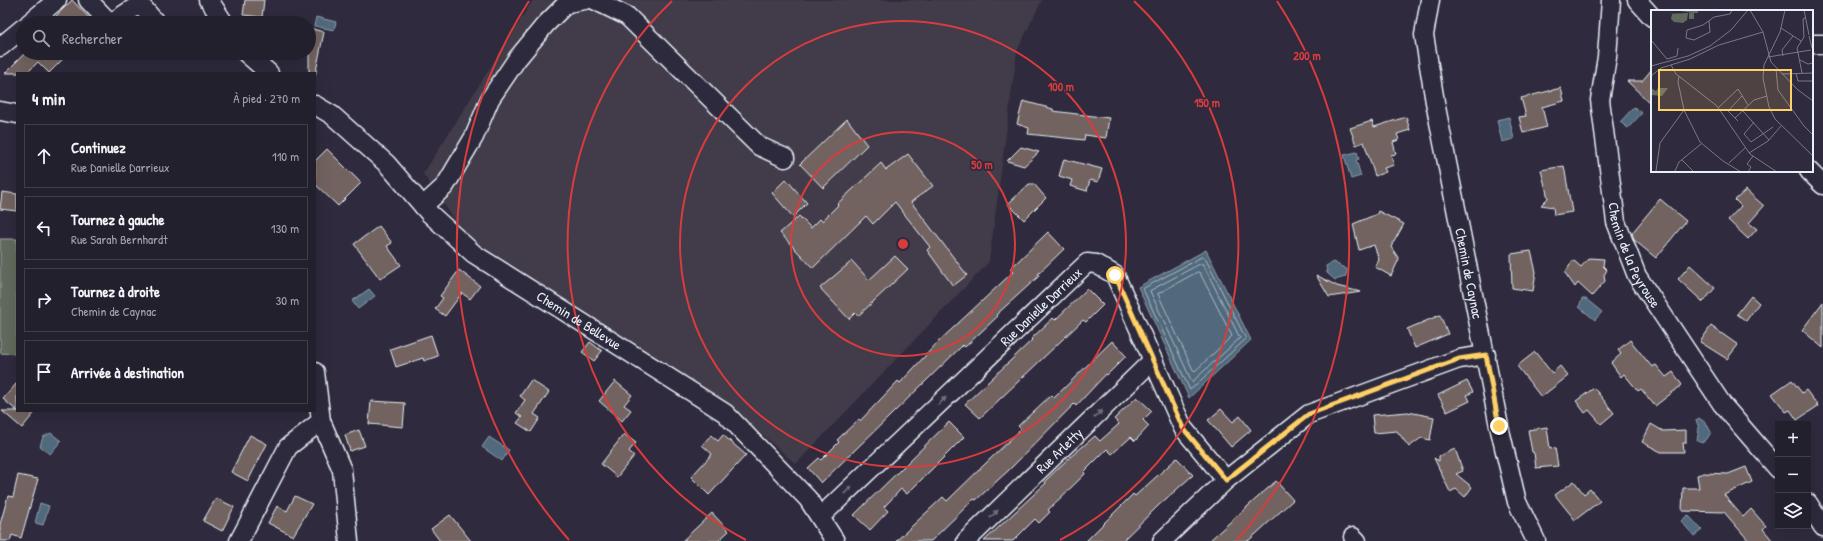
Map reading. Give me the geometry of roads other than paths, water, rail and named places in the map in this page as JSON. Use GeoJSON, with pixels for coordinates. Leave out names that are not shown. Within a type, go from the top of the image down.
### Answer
{"type":"FeatureCollection","features":[{"type":"Feature","properties":{"kind":"street"},"geometry":{"type":"LineString","coordinates":[[38,16],[57,0]]}},
{"type":"Feature","properties":{"kind":"street"},"geometry":{"type":"LineString","coordinates":[[88,0],[104,16]]}},
{"type":"Feature","properties":{"kind":"street"},"geometry":{"type":"LineString","coordinates":[[423,206],[445,186],[474,137],[490,99],[517,59],[545,25],[567,4],[585,0]]}},
{"type":"Feature","properties":{"kind":"street"},"geometry":{"type":"LineString","coordinates":[[594,0],[627,16],[759,146],[785,158]]}},
{"type":"Feature","properties":{"kind":"street","name":"Chemin de Caynac"},"geometry":{"type":"LineString","coordinates":[[1430,0],[1424,35],[1435,102],[1499,426],[1517,502],[1536,541]]}},
{"type":"Feature","properties":{"kind":"street","name":"Chemin de la Peyrouse"},"geometry":{"type":"LineString","coordinates":[[1611,0],[1607,56],[1600,100],[1616,222],[1637,276],[1722,404],[1775,466]]}},
{"type":"Feature","properties":{"kind":"street"},"geometry":{"type":"LineString","coordinates":[[1636,0],[1651,15]]}},
{"type":"Feature","properties":{"kind":"street"},"geometry":{"type":"LineString","coordinates":[[122,16],[140,4],[150,16]]}},
{"type":"Feature","properties":{"kind":"street"},"geometry":{"type":"LineString","coordinates":[[0,47],[16,34]]}},
{"type":"Feature","properties":{"kind":"street"},"geometry":{"type":"LineString","coordinates":[[254,60],[268,72]]}},
{"type":"Feature","properties":{"kind":"street","name":"Chemin de Bellevue"},"geometry":{"type":"LineString","coordinates":[[316,106],[332,115],[387,164],[423,206],[474,254],[725,413],[808,499],[835,541]]}},
{"type":"Feature","properties":{"kind":"street"},"geometry":{"type":"LineString","coordinates":[[0,111],[16,114]]}},
{"type":"Feature","properties":{"kind":"street"},"geometry":{"type":"LineString","coordinates":[[1810,172],[1823,185]]}},
{"type":"Feature","properties":{"kind":"street","name":"Rue Danielle Darrieux"},"geometry":{"type":"LineString","coordinates":[[820,517],[1087,263],[1096,264],[1115,275],[1183,428],[1226,480]]}},
{"type":"Feature","properties":{"kind":"street"},"geometry":{"type":"LineString","coordinates":[[1162,541],[1226,480],[1309,414],[1459,359],[1486,355]]}},
{"type":"Feature","properties":{"kind":"street","name":"Rue Arletty"},"geometry":{"type":"LineString","coordinates":[[966,541],[1153,360]]}},
{"type":"Feature","properties":{"kind":"street"},"geometry":{"type":"LineString","coordinates":[[316,380],[321,421],[342,470],[349,541]]}},
{"type":"Feature","properties":{"kind":"street"},"geometry":{"type":"LineString","coordinates":[[238,541],[288,447],[321,421]]}},
{"type":"Feature","properties":{"kind":"street"},"geometry":{"type":"LineString","coordinates":[[1811,508],[1823,526]]}},
{"type":"Feature","properties":{"kind":"water"},"geometry":{"type":"Polygon","coordinates":[[[316,17],[336,22],[334,30],[316,26],[316,17]]]}},
{"type":"Feature","properties":{"kind":"water"},"geometry":{"type":"Polygon","coordinates":[[[1634,107],[1642,113],[1628,128],[1620,122],[1634,107]]]}},
{"type":"Feature","properties":{"kind":"water"},"geometry":{"type":"Polygon","coordinates":[[[1509,117],[1514,139],[1502,142],[1497,120],[1509,117]]]}},
{"type":"Feature","properties":{"kind":"water"},"geometry":{"type":"Polygon","coordinates":[[[1357,152],[1359,159],[1356,160],[1361,176],[1351,179],[1344,155],[1357,152]]]}},
{"type":"Feature","properties":{"kind":"water"},"geometry":{"type":"Polygon","coordinates":[[[1206,250],[1251,340],[1189,398],[1138,287],[1206,250]]]}},
{"type":"Feature","properties":{"kind":"water"},"geometry":{"type":"Polygon","coordinates":[[[1333,262],[1348,270],[1345,277],[1335,280],[1327,273],[1326,266],[1333,262]]]}},
{"type":"Feature","properties":{"kind":"water"},"geometry":{"type":"Polygon","coordinates":[[[369,289],[375,296],[358,309],[352,301],[369,289]]]}},
{"type":"Feature","properties":{"kind":"water"},"geometry":{"type":"Polygon","coordinates":[[[1582,299],[1586,299],[1602,312],[1595,320],[1579,307],[1582,299]]]}},
{"type":"Feature","properties":{"kind":"water"},"geometry":{"type":"Polygon","coordinates":[[[1699,418],[1706,423],[1711,432],[1707,439],[1702,443],[1697,441],[1699,428],[1696,420],[1699,418]]]}},
{"type":"Feature","properties":{"kind":"water"},"geometry":{"type":"Polygon","coordinates":[[[51,433],[61,441],[50,454],[40,446],[43,437],[51,433]]]}},
{"type":"Feature","properties":{"kind":"water"},"geometry":{"type":"Polygon","coordinates":[[[489,437],[509,450],[502,461],[482,447],[489,437]]]}},
{"type":"Feature","properties":{"kind":"water"},"geometry":{"type":"Polygon","coordinates":[[[40,503],[49,506],[43,525],[35,523],[40,503]]]}},
{"type":"Feature","properties":{"kind":"water"},"geometry":{"type":"Polygon","coordinates":[[[1688,515],[1702,530],[1694,536],[1681,521],[1688,515]]]}}]}
